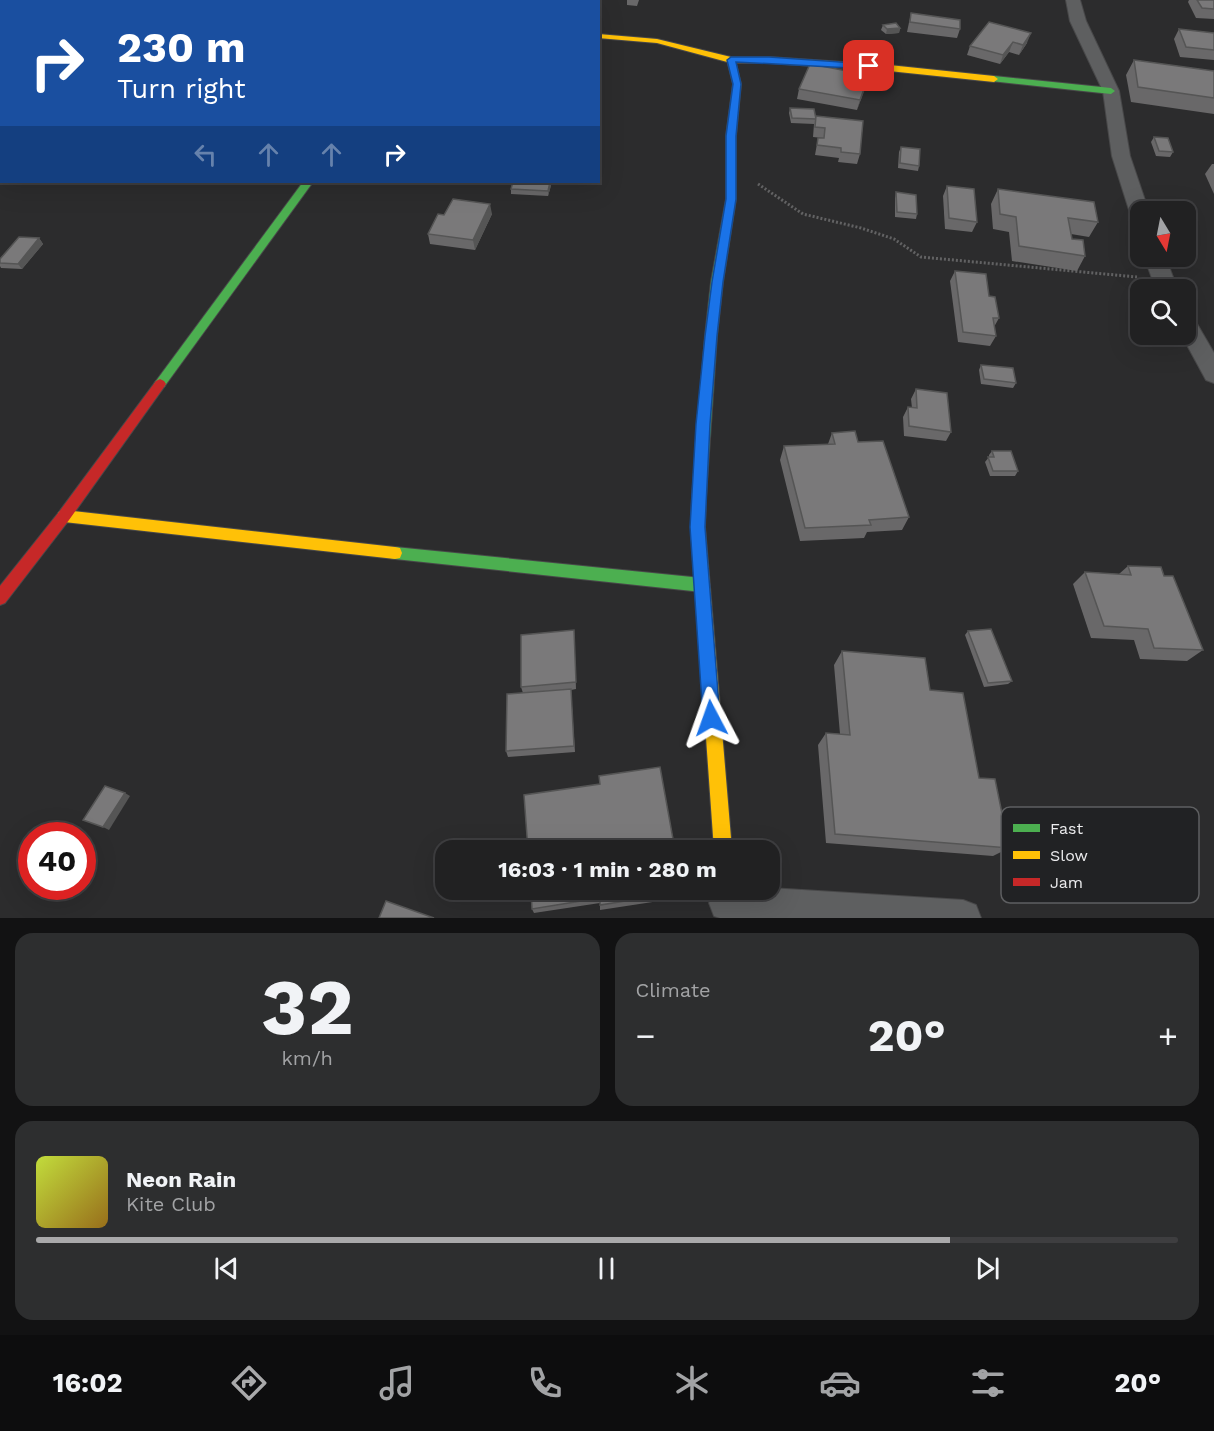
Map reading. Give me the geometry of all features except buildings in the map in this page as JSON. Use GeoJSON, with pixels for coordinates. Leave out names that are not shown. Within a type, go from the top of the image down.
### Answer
{"type":"FeatureCollection","features":[{"type":"Feature","properties":{"kind":"street"},"geometry":{"type":"LineString","coordinates":[[1073,0],[1078,21],[1111,92],[1121,156],[1136,201]]}},
{"type":"Feature","properties":{"kind":"street"},"geometry":{"type":"LineString","coordinates":[[600,36],[657,41],[731,60],[769,60],[889,68],[1111,92]]}},
{"type":"Feature","properties":{"kind":"street"},"geometry":{"type":"LineString","coordinates":[[722,840],[698,527],[703,424],[717,282],[731,199],[731,136],[737,84],[731,60]]}},
{"type":"Feature","properties":{"kind":"street"},"geometry":{"type":"LineString","coordinates":[[0,598],[64,516],[307,183]]}},
{"type":"Feature","properties":{"kind":"street"},"geometry":{"type":"LineString","coordinates":[[1196,342],[1214,374]]}},
{"type":"Feature","properties":{"kind":"street"},"geometry":{"type":"LineString","coordinates":[[64,516],[524,568],[702,585]]}},
{"type":"Feature","properties":{"kind":"street"},"geometry":{"type":"LineString","coordinates":[[727,904],[963,918]]}},
{"type":"Feature","properties":{"kind":"path"},"geometry":{"type":"LineString","coordinates":[[732,168],[803,214],[894,239],[921,257],[1130,280]]}},
{"type":"Feature","properties":{"kind":"traffic: fast"},"geometry":{"type":"LineString","coordinates":[[699,497],[711,336],[717,282],[731,199],[731,136],[737,84],[731,60]]}},
{"type":"Feature","properties":{"kind":"traffic: fast"},"geometry":{"type":"LineString","coordinates":[[994,79],[1111,91]]}},
{"type":"Feature","properties":{"kind":"traffic: fast"},"geometry":{"type":"LineString","coordinates":[[160,384],[307,183]]}},
{"type":"Feature","properties":{"kind":"traffic: fast"},"geometry":{"type":"LineString","coordinates":[[395,553],[702,585]]}},
{"type":"Feature","properties":{"kind":"traffic: slow"},"geometry":{"type":"LineString","coordinates":[[600,36],[657,41],[731,60],[769,60],[889,68],[994,79]]}},
{"type":"Feature","properties":{"kind":"traffic: slow"},"geometry":{"type":"LineString","coordinates":[[699,497],[698,527],[722,840]]}},
{"type":"Feature","properties":{"kind":"traffic: slow"},"geometry":{"type":"LineString","coordinates":[[64,516],[395,553]]}},
{"type":"Feature","properties":{"kind":"traffic: jam"},"geometry":{"type":"LineString","coordinates":[[0,598],[64,516],[160,384]]}},
{"type":"Feature","properties":{"kind":"route"},"geometry":{"type":"LineString","coordinates":[[711,718],[698,527],[703,424],[711,336],[717,282],[727,235],[731,199],[731,136],[737,84],[731,60],[869,66]]}}]}
